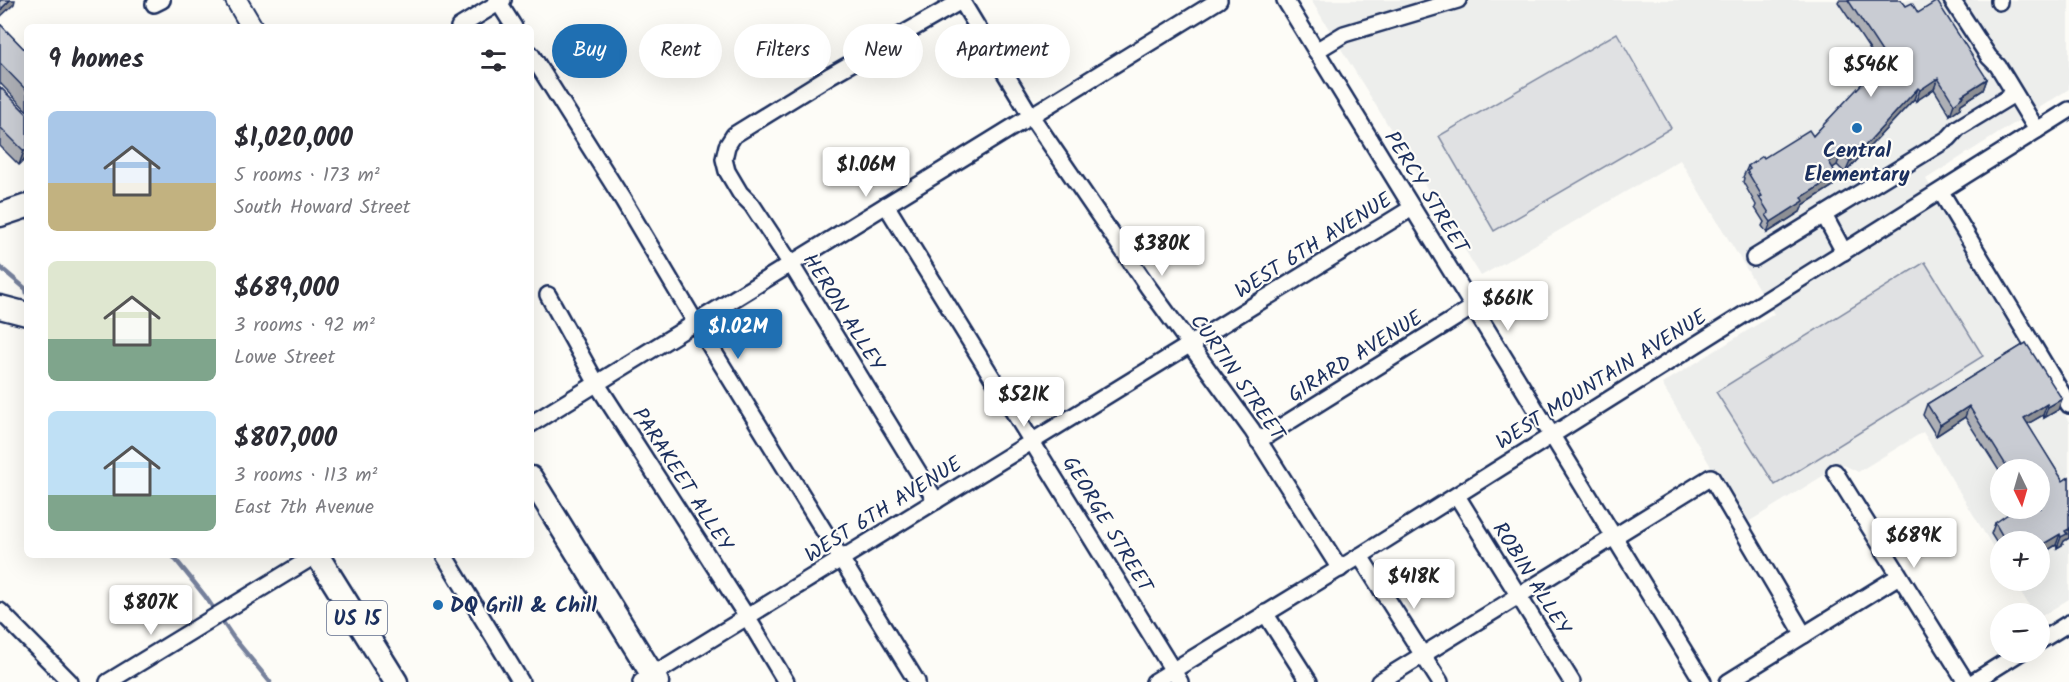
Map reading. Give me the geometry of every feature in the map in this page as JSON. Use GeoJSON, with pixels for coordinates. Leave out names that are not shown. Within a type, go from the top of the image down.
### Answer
{"type":"FeatureCollection","features":[{"type":"Feature","properties":{"kind":"highway"},"geometry":{"type":"LineString","coordinates":[[0,215],[24,207]]}},
{"type":"Feature","properties":{"kind":"highway"},"geometry":{"type":"LineString","coordinates":[[0,307],[24,313]]}},
{"type":"Feature","properties":{"kind":"highway"},"geometry":{"type":"LineString","coordinates":[[534,483],[650,680]]}},
{"type":"Feature","properties":{"kind":"highway","name":"US 15"},"geometry":{"type":"LineString","coordinates":[[319,558],[396,682]]}},
{"type":"Feature","properties":{"kind":"main road"},"geometry":{"type":"LineString","coordinates":[[236,0],[250,24]]}},
{"type":"Feature","properties":{"kind":"street","name":"CURTIN STREET"},"geometry":{"type":"LineString","coordinates":[[961,0],[1031,116],[1148,287],[1191,344],[1258,441],[1340,569]]}},
{"type":"Feature","properties":{"kind":"street","name":"HERON ALLEY"},"geometry":{"type":"LineString","coordinates":[[936,501],[791,264],[752,205],[740,193],[727,171],[724,159],[727,146],[734,135],[831,75],[961,0]]}},
{"type":"Feature","properties":{"kind":"street"},"geometry":{"type":"LineString","coordinates":[[534,422],[1219,0]]}},
{"type":"Feature","properties":{"kind":"street","name":"PERCY STREET"},"geometry":{"type":"LineString","coordinates":[[1285,0],[1703,682]]}},
{"type":"Feature","properties":{"kind":"street"},"geometry":{"type":"LineString","coordinates":[[1316,51],[1344,33],[1458,0]]}},
{"type":"Feature","properties":{"kind":"street"},"geometry":{"type":"LineString","coordinates":[[1952,0],[2037,130]]}},
{"type":"Feature","properties":{"kind":"street"},"geometry":{"type":"LineString","coordinates":[[464,24],[500,1],[512,24]]}},
{"type":"Feature","properties":{"kind":"street"},"geometry":{"type":"LineString","coordinates":[[534,59],[623,200],[917,682]]}},
{"type":"Feature","properties":{"kind":"street"},"geometry":{"type":"LineString","coordinates":[[1754,258],[1949,138],[1958,129],[2014,94]]}},
{"type":"Feature","properties":{"kind":"street","name":"WEST MOUNTAIN AVENUE"},"geometry":{"type":"LineString","coordinates":[[1154,682],[1176,676],[1265,613],[1457,496],[2037,130],[2067,114]]}},
{"type":"Feature","properties":{"kind":"street"},"geometry":{"type":"LineString","coordinates":[[1941,192],[2069,405]]}},
{"type":"Feature","properties":{"kind":"street","name":"GEORGE STREET"},"geometry":{"type":"LineString","coordinates":[[886,205],[1176,676]]}},
{"type":"Feature","properties":{"kind":"street","name":"WEST 6TH AVENUE"},"geometry":{"type":"LineString","coordinates":[[650,680],[747,617],[1412,208]]}},
{"type":"Feature","properties":{"kind":"street"},"geometry":{"type":"LineString","coordinates":[[1824,215],[1844,252]]}},
{"type":"Feature","properties":{"kind":"street","name":"PARAKEET ALLEY"},"geometry":{"type":"LineString","coordinates":[[548,295],[597,384],[747,617],[786,682]]}},
{"type":"Feature","properties":{"kind":"street","name":"GIRARD AVENUE"},"geometry":{"type":"LineString","coordinates":[[1258,441],[1473,307]]}},
{"type":"Feature","properties":{"kind":"street"},"geometry":{"type":"LineString","coordinates":[[1835,472],[1965,682]]}},
{"type":"Feature","properties":{"kind":"street"},"geometry":{"type":"LineString","coordinates":[[1378,682],[1711,477],[1804,635]]}},
{"type":"Feature","properties":{"kind":"street","name":"ROBIN ALLEY"},"geometry":{"type":"LineString","coordinates":[[1457,496],[1572,682]]}},
{"type":"Feature","properties":{"kind":"street"},"geometry":{"type":"LineString","coordinates":[[1360,556],[1440,682]]}},
{"type":"Feature","properties":{"kind":"street"},"geometry":{"type":"LineString","coordinates":[[108,682],[312,558]]}},
{"type":"Feature","properties":{"kind":"street"},"geometry":{"type":"LineString","coordinates":[[446,558],[521,682]]}},
{"type":"Feature","properties":{"kind":"street"},"geometry":{"type":"LineString","coordinates":[[1728,682],[1899,576]]}},
{"type":"Feature","properties":{"kind":"street"},"geometry":{"type":"LineString","coordinates":[[0,611],[70,682]]}},
{"type":"Feature","properties":{"kind":"street"},"geometry":{"type":"LineString","coordinates":[[1265,613],[1309,682]]}},
{"type":"Feature","properties":{"kind":"street"},"geometry":{"type":"LineString","coordinates":[[2050,635],[2069,623]]}},
{"type":"Feature","properties":{"kind":"street"},"geometry":{"type":"LineString","coordinates":[[1973,682],[2003,663]]}},
{"type":"Feature","properties":{"kind":"shaded area"},"geometry":{"type":"Polygon","coordinates":[[[1311,0],[2069,0],[2069,89],[1926,179],[2069,422],[2069,599],[2050,611],[2050,603],[2028,603],[2020,591],[2050,591],[2050,531],[1990,531],[1990,542],[1923,432],[1858,472],[1842,464],[1745,524],[1662,384],[1774,314],[1680,160],[1481,276],[1311,0]]]}},
{"type":"Feature","properties":{"kind":"shaded area"},"geometry":{"type":"Polygon","coordinates":[[[1617,33],[1671,128],[1494,231],[1439,136],[1617,33]]]}},
{"type":"Feature","properties":{"kind":"shaded area"},"geometry":{"type":"Polygon","coordinates":[[[1925,262],[1983,356],[1775,485],[1716,392],[1925,262]]]}},
{"type":"Feature","properties":{"kind":"building"},"geometry":{"type":"Polygon","coordinates":[[[0,0],[10,0],[2,8],[0,0]]]}},
{"type":"Feature","properties":{"kind":"building","name":"Central Elementary"},"geometry":{"type":"Polygon","coordinates":[[[1848,0],[1901,0],[1906,6],[1912,3],[1918,13],[1937,1],[1987,79],[1962,95],[1964,96],[1954,104],[1938,78],[1920,90],[1918,88],[1850,162],[1841,154],[1829,162],[1837,175],[1802,197],[1804,201],[1771,222],[1766,215],[1769,213],[1759,197],[1762,196],[1747,171],[1750,169],[1748,166],[1809,130],[1813,136],[1886,58],[1848,0]]]}},
{"type":"Feature","properties":{"kind":"building"},"geometry":{"type":"Polygon","coordinates":[[[0,24],[24,49],[24,88],[0,63],[0,24]]]}},
{"type":"Feature","properties":{"kind":"building"},"geometry":{"type":"Polygon","coordinates":[[[0,87],[24,111],[24,151],[0,127],[0,87]]]}},
{"type":"Feature","properties":{"kind":"building"},"geometry":{"type":"Polygon","coordinates":[[[2026,343],[2062,399],[2048,407],[2047,404],[2024,418],[2049,459],[2002,459],[1969,406],[1940,425],[1927,404],[2026,343]]]}},
{"type":"Feature","properties":{"kind":"building"},"geometry":{"type":"Polygon","coordinates":[[[2050,460],[2063,481],[2069,477],[2069,529],[2065,531],[2067,534],[2061,537],[2060,534],[2050,540],[2050,531],[2000,531],[1995,523],[2001,519],[2050,519],[2050,460]]]}},
{"type":"Feature","properties":{"kind":"waterway"},"geometry":{"type":"LineString","coordinates":[[0,267],[24,287]]}},
{"type":"Feature","properties":{"kind":"waterway"},"geometry":{"type":"LineString","coordinates":[[174,558],[205,596],[233,637],[270,682]]}},
{"type":"Feature","properties":{"kind":"place","name":"Central Elementary"},"geometry":{"type":"Point","coordinates":[1857,128]}},
{"type":"Feature","properties":{"kind":"place","name":"DQ Grill & Chill"},"geometry":{"type":"Point","coordinates":[438,605]}}]}
